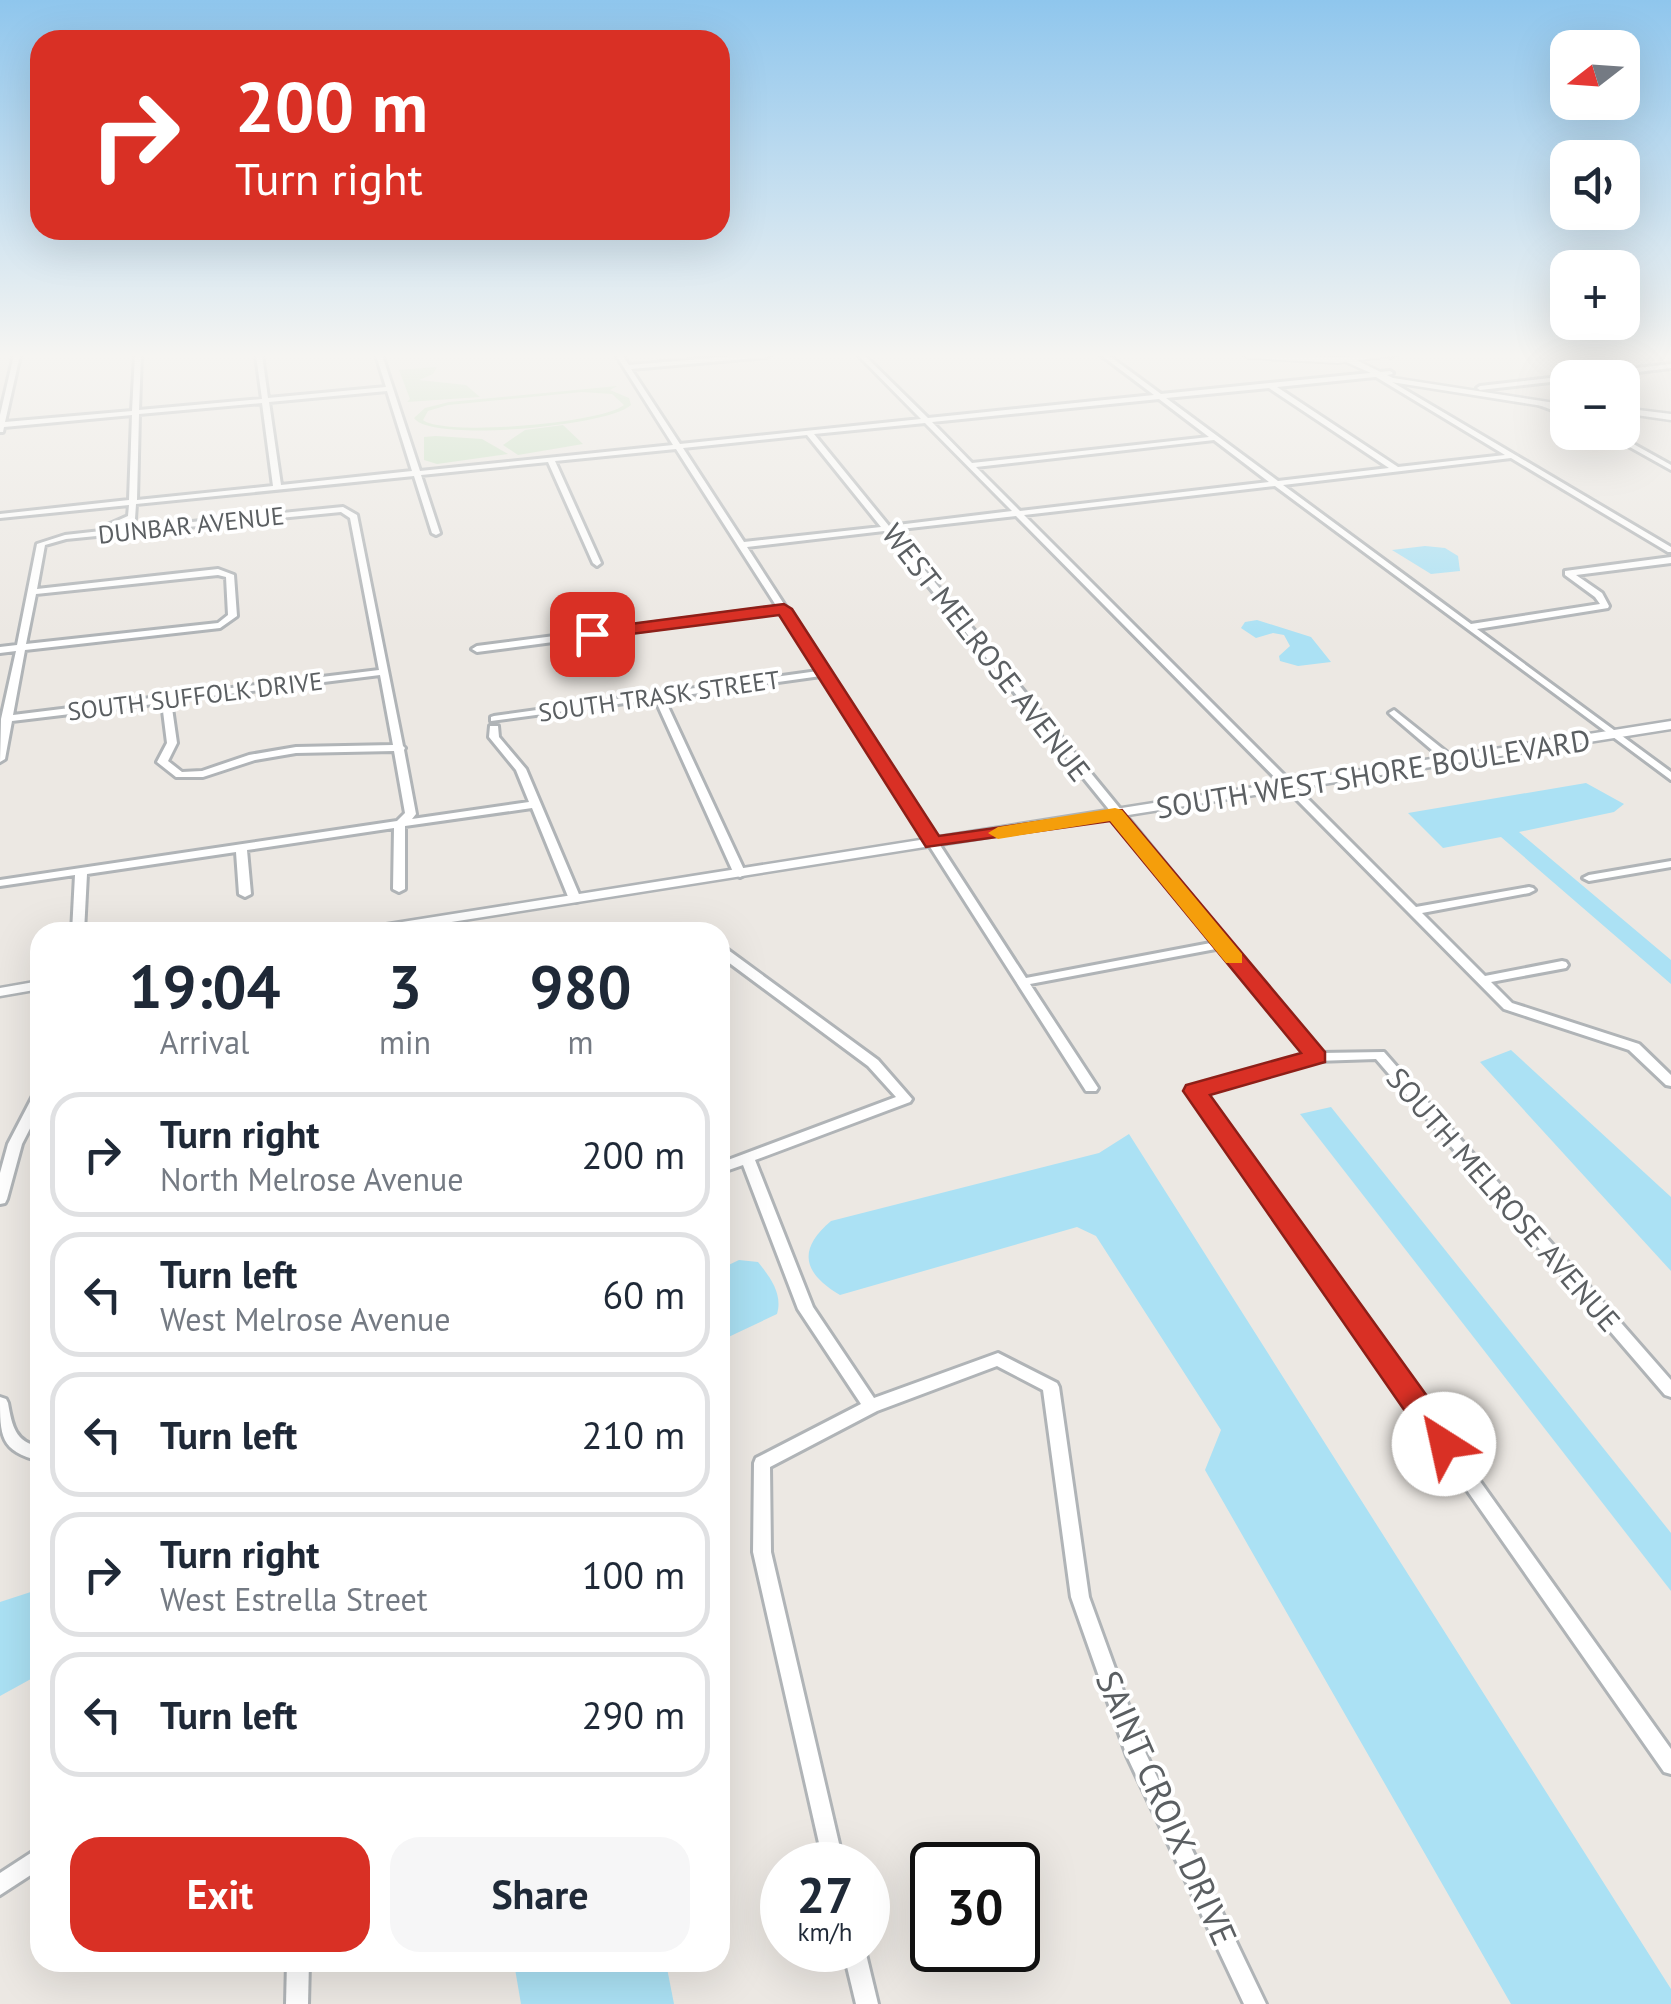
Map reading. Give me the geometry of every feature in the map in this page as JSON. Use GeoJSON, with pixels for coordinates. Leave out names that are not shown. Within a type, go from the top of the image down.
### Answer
{"type":"FeatureCollection","features":[{"type":"Feature","properties":{"kind":"street"},"geometry":{"type":"LineString","coordinates":[[131,530],[134,449]]}},
{"type":"Feature","properties":{"kind":"street"},"geometry":{"type":"LineString","coordinates":[[271,449],[276,487]]}},
{"type":"Feature","properties":{"kind":"street"},"geometry":{"type":"LineString","coordinates":[[409,449],[436,533]]}},
{"type":"Feature","properties":{"kind":"street"},"geometry":{"type":"LineString","coordinates":[[0,516],[654,449]]}},
{"type":"Feature","properties":{"kind":"street"},"geometry":{"type":"LineString","coordinates":[[678,449],[1091,1088]]}},
{"type":"Feature","properties":{"kind":"street","name":"WEST MELROSE AVENUE"},"geometry":{"type":"LineString","coordinates":[[822,449],[1316,1057]]}},
{"type":"Feature","properties":{"kind":"street"},"geometry":{"type":"LineString","coordinates":[[955,449],[1508,1006],[1634,1047],[1671,1082]]}},
{"type":"Feature","properties":{"kind":"street"},"geometry":{"type":"LineString","coordinates":[[971,464],[1116,449]]}},
{"type":"Feature","properties":{"kind":"street"},"geometry":{"type":"LineString","coordinates":[[1229,449],[1671,777]]}},
{"type":"Feature","properties":{"kind":"street"},"geometry":{"type":"LineString","coordinates":[[1365,449],[1396,469]]}},
{"type":"Feature","properties":{"kind":"street"},"geometry":{"type":"LineString","coordinates":[[1499,449],[1671,550]]}},
{"type":"Feature","properties":{"kind":"street"},"geometry":{"type":"LineString","coordinates":[[1638,450],[1671,468]]}},
{"type":"Feature","properties":{"kind":"street"},"geometry":{"type":"LineString","coordinates":[[743,545],[1512,456]]}},
{"type":"Feature","properties":{"kind":"street"},"geometry":{"type":"LineString","coordinates":[[551,460],[597,564]]}},
{"type":"Feature","properties":{"kind":"street","name":"DUNBAR AVENUE"},"geometry":{"type":"LineString","coordinates":[[31,592],[41,544],[95,534],[342,509],[354,517],[384,672]]}},
{"type":"Feature","properties":{"kind":"street"},"geometry":{"type":"LineString","coordinates":[[95,534],[132,517]]}},
{"type":"Feature","properties":{"kind":"street"},"geometry":{"type":"LineString","coordinates":[[1470,627],[1605,606],[1599,596],[1568,574],[1671,560]]}},
{"type":"Feature","properties":{"kind":"street"},"geometry":{"type":"LineString","coordinates":[[0,650],[19,648],[220,624],[233,616],[230,575],[218,572],[31,592],[19,648],[0,759]]}},
{"type":"Feature","properties":{"kind":"street"},"geometry":{"type":"LineString","coordinates":[[477,648],[784,609]]}},
{"type":"Feature","properties":{"kind":"street"},"geometry":{"type":"LineString","coordinates":[[384,672],[411,814],[400,824],[399,890]]}},
{"type":"Feature","properties":{"kind":"street","name":"SOUTH SUFFOLK DRIVE"},"geometry":{"type":"LineString","coordinates":[[6,719],[384,672]]}},
{"type":"Feature","properties":{"kind":"street","name":"SOUTH TRASK STREET"},"geometry":{"type":"LineString","coordinates":[[536,804],[522,769],[494,737],[494,723],[824,672]]}},
{"type":"Feature","properties":{"kind":"street"},"geometry":{"type":"LineString","coordinates":[[658,696],[740,874]]}},
{"type":"Feature","properties":{"kind":"street"},"geometry":{"type":"LineString","coordinates":[[166,700],[172,742],[162,762],[180,775],[204,774],[253,757],[296,750],[400,748]]}},
{"type":"Feature","properties":{"kind":"street"},"geometry":{"type":"LineString","coordinates":[[1394,712],[1450,760]]}},
{"type":"Feature","properties":{"kind":"street","name":"SOUTH WEST SHORE BOULEVARD"},"geometry":{"type":"LineString","coordinates":[[445,922],[1671,725]]}},
{"type":"Feature","properties":{"kind":"street"},"geometry":{"type":"LineString","coordinates":[[0,883],[536,804],[575,899]]}},
{"type":"Feature","properties":{"kind":"street"},"geometry":{"type":"LineString","coordinates":[[240,848],[245,894]]}},
{"type":"Feature","properties":{"kind":"street"},"geometry":{"type":"LineString","coordinates":[[1590,878],[1671,864]]}},
{"type":"Feature","properties":{"kind":"street"},"geometry":{"type":"LineString","coordinates":[[78,922],[81,872]]}},
{"type":"Feature","properties":{"kind":"street"},"geometry":{"type":"LineString","coordinates":[[1414,911],[1529,890]]}},
{"type":"Feature","properties":{"kind":"street"},"geometry":{"type":"LineString","coordinates":[[1023,982],[1222,944]]}},
{"type":"Feature","properties":{"kind":"street"},"geometry":{"type":"LineString","coordinates":[[730,957],[873,1063],[904,1099],[730,1164]]}},
{"type":"Feature","properties":{"kind":"street"},"geometry":{"type":"LineString","coordinates":[[1483,980],[1562,965]]}},
{"type":"Feature","properties":{"kind":"street"},"geometry":{"type":"LineString","coordinates":[[0,992],[30,987]]}},
{"type":"Feature","properties":{"kind":"street","name":"SOUTH MELROSE AVENUE"},"geometry":{"type":"LineString","coordinates":[[1316,1057],[1378,1055],[1671,1391]]}},
{"type":"Feature","properties":{"kind":"street"},"geometry":{"type":"LineString","coordinates":[[1316,1057],[1195,1091],[1671,1765]]}},
{"type":"Feature","properties":{"kind":"street"},"geometry":{"type":"LineString","coordinates":[[0,1199],[15,1144],[30,1115]]}},
{"type":"Feature","properties":{"kind":"street"},"geometry":{"type":"LineString","coordinates":[[747,1158],[806,1310],[871,1406],[762,1464],[762,1552],[829,1842]]}},
{"type":"Feature","properties":{"kind":"street","name":"SAINT CROIX DRIVE"},"geometry":{"type":"LineString","coordinates":[[871,1406],[998,1360],[1051,1387],[1080,1597],[1137,1756],[1255,2004]]}},
{"type":"Feature","properties":{"kind":"street"},"geometry":{"type":"LineString","coordinates":[[0,1402],[6,1438],[30,1452]]}},
{"type":"Feature","properties":{"kind":"street"},"geometry":{"type":"LineString","coordinates":[[0,1885],[30,1864]]}},
{"type":"Feature","properties":{"kind":"street"},"geometry":{"type":"LineString","coordinates":[[297,2004],[298,1972]]}},
{"type":"Feature","properties":{"kind":"street"},"geometry":{"type":"LineString","coordinates":[[859,1972],[866,2004]]}},
{"type":"Feature","properties":{"kind":"green space"},"geometry":{"type":"Polygon","coordinates":[[[424,449],[499,449],[508,454],[437,464],[424,460],[424,449]]]}},
{"type":"Feature","properties":{"kind":"green space"},"geometry":{"type":"Polygon","coordinates":[[[508,449],[556,449],[518,455],[508,449]]]}},
{"type":"Feature","properties":{"kind":"water"},"geometry":{"type":"Polygon","coordinates":[[[1445,548],[1458,556],[1460,571],[1431,574],[1392,550],[1445,548]]]}},
{"type":"Feature","properties":{"kind":"water"},"geometry":{"type":"Polygon","coordinates":[[[1257,620],[1311,637],[1331,662],[1298,666],[1280,661],[1279,656],[1290,646],[1284,635],[1273,633],[1256,638],[1241,628],[1245,622],[1257,620]]]}},
{"type":"Feature","properties":{"kind":"water"},"geometry":{"type":"Polygon","coordinates":[[[1586,783],[1624,804],[1614,812],[1519,832],[1671,960],[1671,984],[1501,837],[1443,848],[1408,813],[1586,783]]]}},
{"type":"Feature","properties":{"kind":"water"},"geometry":{"type":"Polygon","coordinates":[[[1511,1050],[1671,1197],[1671,1271],[1480,1062],[1511,1050]]]}},
{"type":"Feature","properties":{"kind":"water"},"geometry":{"type":"Polygon","coordinates":[[[1331,1107],[1671,1533],[1671,1591],[1300,1114],[1331,1107]]]}},
{"type":"Feature","properties":{"kind":"water"},"geometry":{"type":"Polygon","coordinates":[[[1129,1134],[1671,1989],[1671,2004],[1511,2004],[1205,1470],[1221,1430],[1096,1236],[1077,1227],[840,1295],[812,1270],[809,1251],[831,1221],[1099,1153],[1129,1134]]]}},
{"type":"Feature","properties":{"kind":"water"},"geometry":{"type":"Polygon","coordinates":[[[739,1260],[758,1262],[774,1286],[778,1307],[777,1314],[730,1336],[730,1264],[739,1260]]]}},
{"type":"Feature","properties":{"kind":"water"},"geometry":{"type":"Polygon","coordinates":[[[30,1592],[30,1680],[0,1696],[0,1602],[30,1592]]]}},
{"type":"Feature","properties":{"kind":"water"},"geometry":{"type":"Polygon","coordinates":[[[516,1972],[668,1972],[674,2004],[521,2004],[516,1972]]]}},
{"type":"Feature","properties":{"kind":"slow traffic"},"geometry":{"type":"LineString","coordinates":[[998,833],[1115,814],[1234,958]]}},
{"type":"Feature","properties":{"kind":"route"},"geometry":{"type":"LineString","coordinates":[[592,634],[784,609],[934,843],[1115,814],[1316,1057],[1195,1091],[1444,1444]]}}]}
